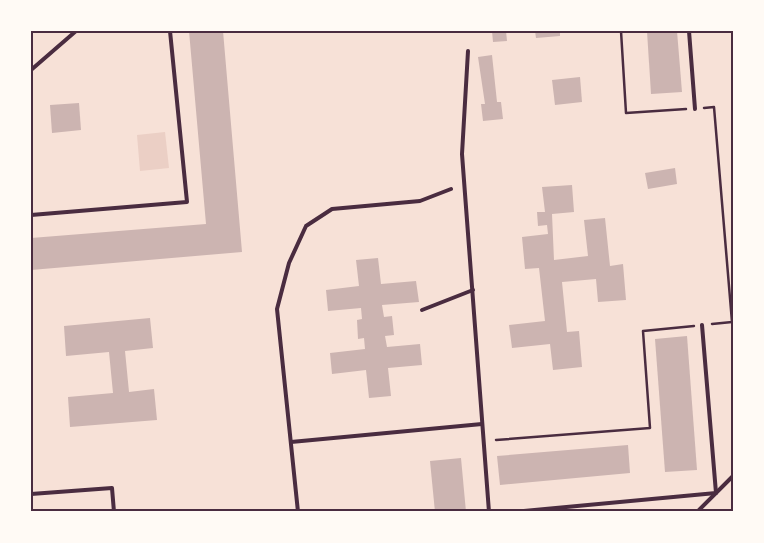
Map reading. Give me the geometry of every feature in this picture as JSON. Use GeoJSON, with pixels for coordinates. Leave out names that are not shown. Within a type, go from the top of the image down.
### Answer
{"type":"FeatureCollection","features":[{"type":"Feature","properties":{"kind":"lane"},"geometry":{"type":"LineString","coordinates":[[31,70],[76,31]]}},
{"type":"Feature","properties":{"kind":"lane"},"geometry":{"type":"LineString","coordinates":[[31,215],[187,202],[170,31]]}},
{"type":"Feature","properties":{"kind":"lane"},"geometry":{"type":"LineString","coordinates":[[690,31],[694,108]]}},
{"type":"Feature","properties":{"kind":"lane"},"geometry":{"type":"LineString","coordinates":[[468,51],[462,154],[489,512]]}},
{"type":"Feature","properties":{"kind":"lane"},"geometry":{"type":"LineString","coordinates":[[298,512],[277,309],[289,263],[306,226],[332,210],[420,201],[451,189]]}},
{"type":"Feature","properties":{"kind":"lane"},"geometry":{"type":"LineString","coordinates":[[422,310],[472,290]]}},
{"type":"Feature","properties":{"kind":"lane"},"geometry":{"type":"LineString","coordinates":[[702,325],[716,493]]}},
{"type":"Feature","properties":{"kind":"lane"},"geometry":{"type":"LineString","coordinates":[[291,442],[482,424]]}},
{"type":"Feature","properties":{"kind":"lane"},"geometry":{"type":"LineString","coordinates":[[698,512],[733,476]]}},
{"type":"Feature","properties":{"kind":"lane"},"geometry":{"type":"LineString","coordinates":[[31,494],[112,488],[114,512]]}},
{"type":"Feature","properties":{"kind":"lane"},"geometry":{"type":"LineString","coordinates":[[513,512],[716,493]]}},
{"type":"Feature","properties":{"kind":"path"},"geometry":{"type":"LineString","coordinates":[[496,440],[650,428],[643,331],[732,322],[714,107],[626,112],[621,31]]}},
{"type":"Feature","properties":{"kind":"shaded area"},"geometry":{"type":"Polygon","coordinates":[[[165,132],[169,168],[140,171],[137,135],[165,132]]]}},
{"type":"Feature","properties":{"kind":"building"},"geometry":{"type":"Polygon","coordinates":[[[189,31],[223,31],[242,252],[31,270],[31,238],[206,224],[189,31]]]}},
{"type":"Feature","properties":{"kind":"building"},"geometry":{"type":"Polygon","coordinates":[[[492,31],[506,31],[507,41],[493,42],[492,31]]]}},
{"type":"Feature","properties":{"kind":"building"},"geometry":{"type":"Polygon","coordinates":[[[535,31],[560,31],[560,36],[536,38],[535,31]]]}},
{"type":"Feature","properties":{"kind":"building"},"geometry":{"type":"Polygon","coordinates":[[[647,31],[677,31],[682,92],[651,94],[647,31]]]}},
{"type":"Feature","properties":{"kind":"building"},"geometry":{"type":"Polygon","coordinates":[[[492,55],[497,102],[501,102],[503,119],[483,121],[481,104],[485,104],[478,57],[492,55]]]}},
{"type":"Feature","properties":{"kind":"building"},"geometry":{"type":"Polygon","coordinates":[[[580,77],[582,102],[555,105],[552,80],[580,77]]]}},
{"type":"Feature","properties":{"kind":"building"},"geometry":{"type":"Polygon","coordinates":[[[79,103],[81,130],[52,133],[50,105],[79,103]]]}},
{"type":"Feature","properties":{"kind":"building"},"geometry":{"type":"Polygon","coordinates":[[[675,168],[677,184],[648,189],[645,173],[675,168]]]}},
{"type":"Feature","properties":{"kind":"building"},"geometry":{"type":"Polygon","coordinates":[[[572,185],[574,212],[552,214],[554,260],[588,256],[584,220],[605,218],[610,266],[623,264],[626,300],[598,302],[596,279],[562,282],[567,332],[579,331],[582,367],[553,370],[550,344],[512,348],[509,325],[545,321],[539,268],[525,269],[522,237],[548,234],[547,225],[538,226],[537,212],[545,212],[542,187],[572,185]]]}},
{"type":"Feature","properties":{"kind":"building"},"geometry":{"type":"Polygon","coordinates":[[[378,258],[381,284],[416,281],[419,302],[382,305],[384,317],[392,316],[394,335],[385,336],[387,347],[420,344],[422,365],[388,368],[391,396],[369,398],[366,370],[332,374],[330,353],[365,349],[364,338],[358,339],[357,320],[362,319],[361,308],[328,311],[326,290],[359,286],[356,260],[378,258]]]}},
{"type":"Feature","properties":{"kind":"building"},"geometry":{"type":"Polygon","coordinates":[[[150,318],[153,348],[125,351],[129,392],[154,389],[157,420],[70,427],[68,397],[113,393],[109,352],[66,356],[64,326],[150,318]]]}},
{"type":"Feature","properties":{"kind":"building"},"geometry":{"type":"Polygon","coordinates":[[[687,336],[697,470],[665,472],[655,339],[687,336]]]}},
{"type":"Feature","properties":{"kind":"building"},"geometry":{"type":"Polygon","coordinates":[[[628,445],[630,473],[500,485],[497,456],[628,445]]]}},
{"type":"Feature","properties":{"kind":"building"},"geometry":{"type":"Polygon","coordinates":[[[461,458],[466,512],[435,512],[430,461],[461,458]]]}}]}
